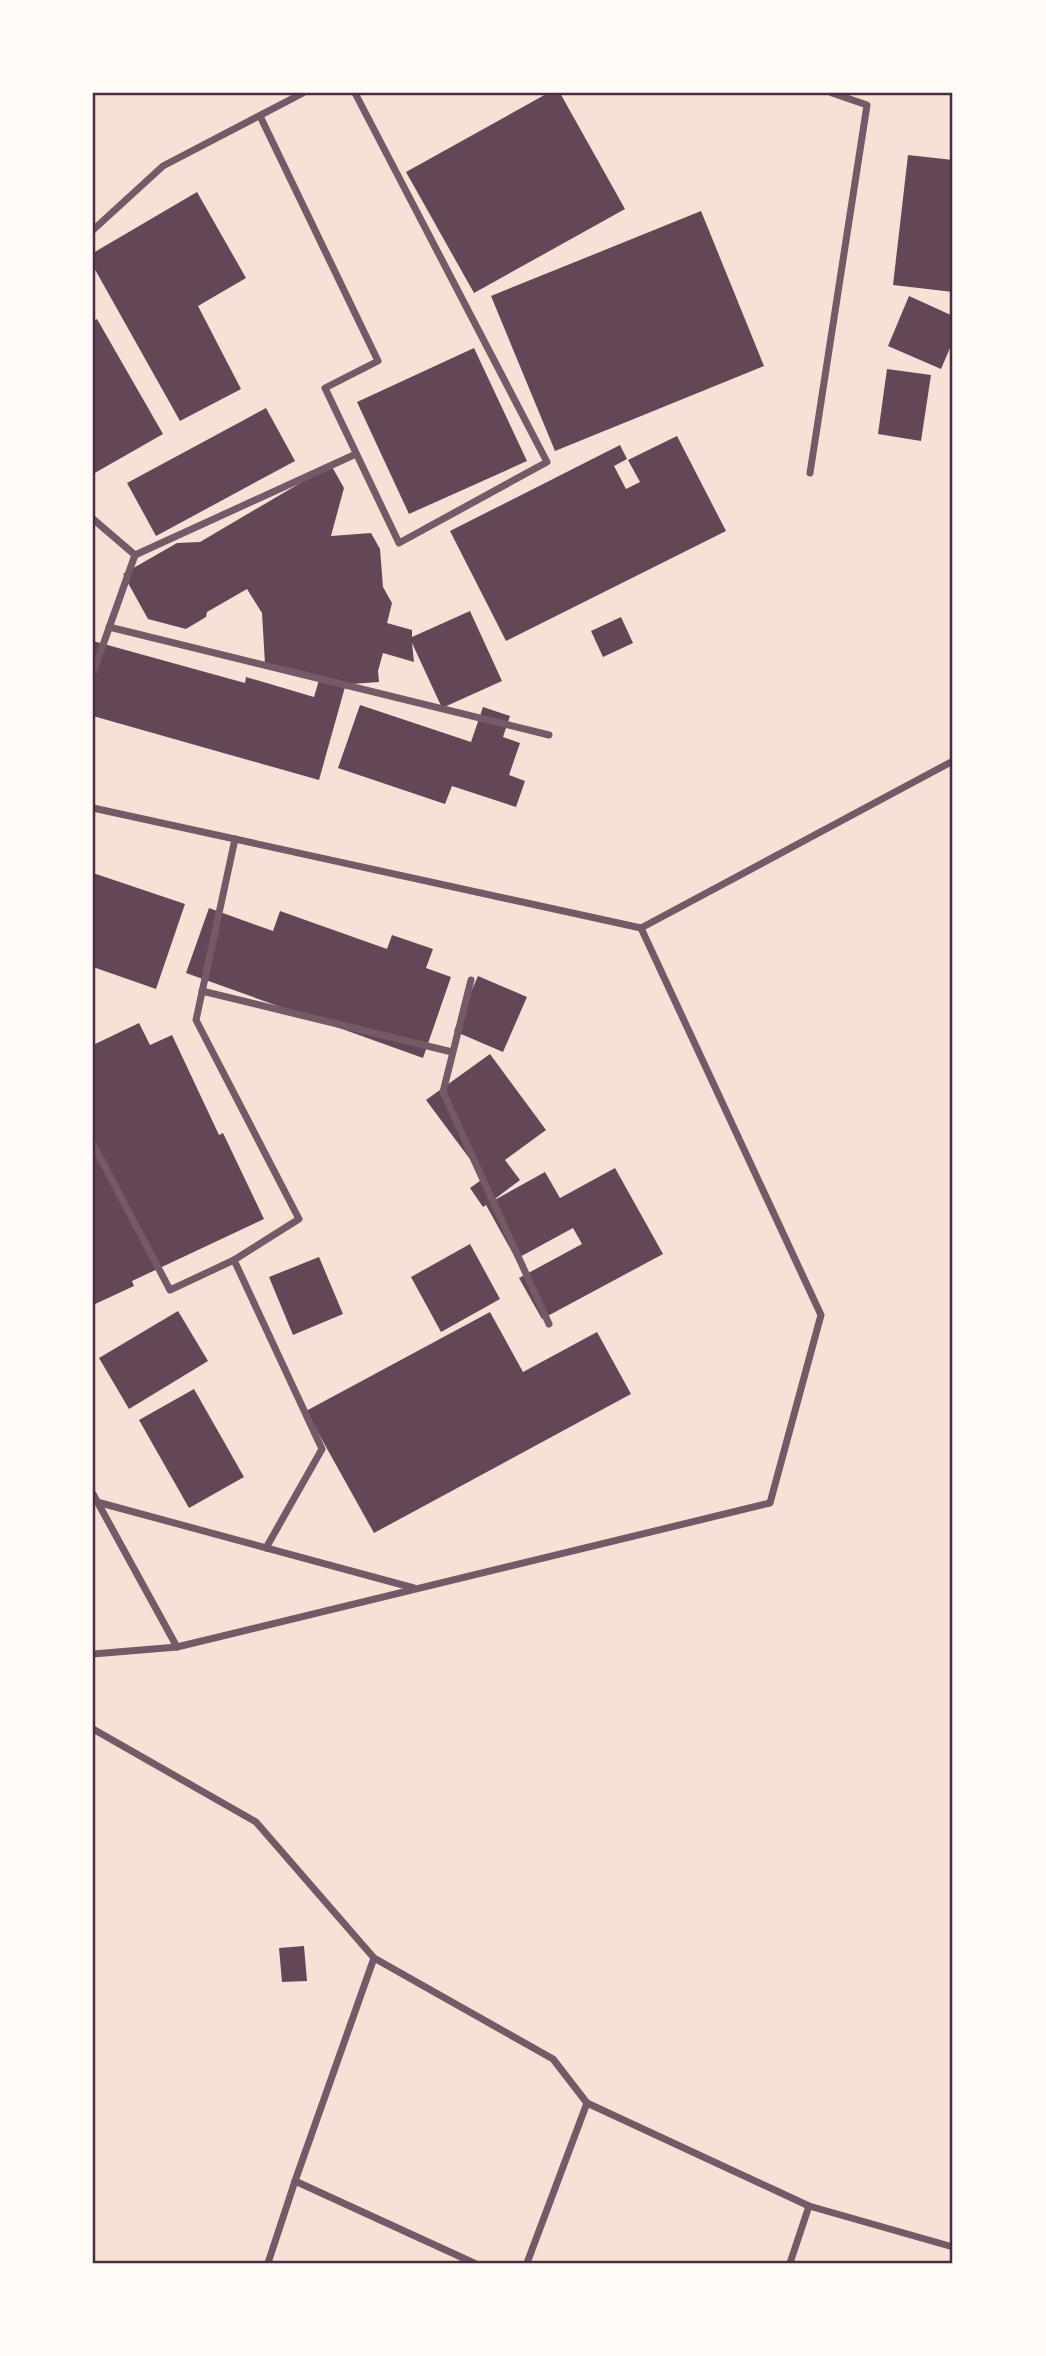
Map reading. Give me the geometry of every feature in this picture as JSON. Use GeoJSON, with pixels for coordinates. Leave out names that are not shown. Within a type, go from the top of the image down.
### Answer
{"type":"FeatureCollection","features":[{"type":"Feature","properties":{"kind":"street"},"geometry":{"type":"LineString","coordinates":[[93,230],[163,166],[303,93]]}},
{"type":"Feature","properties":{"kind":"street"},"geometry":{"type":"LineString","coordinates":[[260,116],[378,361],[325,388],[399,543],[547,462],[355,93]]}},
{"type":"Feature","properties":{"kind":"street"},"geometry":{"type":"LineString","coordinates":[[810,473],[867,105],[832,93]]}},
{"type":"Feature","properties":{"kind":"street"},"geometry":{"type":"LineString","coordinates":[[93,673],[135,555],[356,454]]}},
{"type":"Feature","properties":{"kind":"street"},"geometry":{"type":"LineString","coordinates":[[93,519],[135,555]]}},
{"type":"Feature","properties":{"kind":"street"},"geometry":{"type":"LineString","coordinates":[[109,627],[549,735]]}},
{"type":"Feature","properties":{"kind":"street"},"geometry":{"type":"LineString","coordinates":[[93,808],[641,928],[953,761]]}},
{"type":"Feature","properties":{"kind":"street"},"geometry":{"type":"LineString","coordinates":[[93,1144],[170,1290],[234,1260],[299,1219],[196,1020],[235,839]]}},
{"type":"Feature","properties":{"kind":"street"},"geometry":{"type":"LineString","coordinates":[[93,1654],[177,1647],[769,1503],[821,1315],[641,928]]}},
{"type":"Feature","properties":{"kind":"street"},"geometry":{"type":"LineString","coordinates":[[471,980],[443,1092],[549,1324]]}},
{"type":"Feature","properties":{"kind":"street"},"geometry":{"type":"LineString","coordinates":[[202,991],[452,1052]]}},
{"type":"Feature","properties":{"kind":"street"},"geometry":{"type":"LineString","coordinates":[[234,1260],[322,1449],[266,1548]]}},
{"type":"Feature","properties":{"kind":"street"},"geometry":{"type":"LineString","coordinates":[[93,1494],[177,1647]]}},
{"type":"Feature","properties":{"kind":"street"},"geometry":{"type":"LineString","coordinates":[[97,1502],[416,1589]]}},
{"type":"Feature","properties":{"kind":"street"},"geometry":{"type":"LineString","coordinates":[[93,1729],[256,1822],[374,1958],[553,2059],[587,2103],[809,2206],[953,2247]]}},
{"type":"Feature","properties":{"kind":"street"},"geometry":{"type":"LineString","coordinates":[[268,2263],[374,1958]]}},
{"type":"Feature","properties":{"kind":"street"},"geometry":{"type":"LineString","coordinates":[[527,2263],[587,2103]]}},
{"type":"Feature","properties":{"kind":"street"},"geometry":{"type":"LineString","coordinates":[[295,2181],[474,2263]]}},
{"type":"Feature","properties":{"kind":"street"},"geometry":{"type":"LineString","coordinates":[[790,2263],[809,2206]]}},
{"type":"Feature","properties":{"kind":"building"},"geometry":{"type":"Polygon","coordinates":[[[548,93],[560,93],[625,209],[474,293],[406,172],[548,93]]]}},
{"type":"Feature","properties":{"kind":"building"},"geometry":{"type":"Polygon","coordinates":[[[908,155],[953,160],[953,292],[893,285],[908,155]]]}},
{"type":"Feature","properties":{"kind":"building"},"geometry":{"type":"Polygon","coordinates":[[[197,192],[246,278],[198,306],[241,389],[180,421],[93,266],[93,253],[197,192]]]}},
{"type":"Feature","properties":{"kind":"building"},"geometry":{"type":"Polygon","coordinates":[[[701,211],[764,366],[555,451],[491,296],[701,211]]]}},
{"type":"Feature","properties":{"kind":"building"},"geometry":{"type":"Polygon","coordinates":[[[909,296],[953,316],[953,341],[941,369],[888,346],[909,296]]]}},
{"type":"Feature","properties":{"kind":"building"},"geometry":{"type":"Polygon","coordinates":[[[97,319],[163,434],[93,474],[93,321],[97,319]]]}},
{"type":"Feature","properties":{"kind":"building"},"geometry":{"type":"Polygon","coordinates":[[[474,348],[527,461],[409,514],[357,402],[474,348]]]}},
{"type":"Feature","properties":{"kind":"building"},"geometry":{"type":"Polygon","coordinates":[[[887,369],[931,375],[921,441],[878,434],[887,369]]]}},
{"type":"Feature","properties":{"kind":"building"},"geometry":{"type":"Polygon","coordinates":[[[266,408],[295,461],[156,536],[127,483],[266,408]]]}},
{"type":"Feature","properties":{"kind":"building"},"geometry":{"type":"Polygon","coordinates":[[[677,436],[726,531],[506,641],[450,531],[620,445],[627,459],[614,466],[626,489],[640,482],[628,460],[677,436]]]}},
{"type":"Feature","properties":{"kind":"building"},"geometry":{"type":"Polygon","coordinates":[[[331,465],[344,488],[331,536],[371,533],[380,549],[383,587],[392,603],[387,623],[412,630],[412,637],[470,611],[502,681],[442,708],[412,643],[414,662],[383,653],[378,671],[379,682],[338,685],[345,687],[319,780],[93,716],[93,641],[245,683],[246,677],[314,697],[319,680],[265,664],[262,613],[247,589],[207,612],[206,617],[186,629],[148,619],[123,574],[177,543],[200,542],[331,465]]]}},
{"type":"Feature","properties":{"kind":"building"},"geometry":{"type":"Polygon","coordinates":[[[621,617],[633,643],[603,657],[591,631],[621,617]]]}},
{"type":"Feature","properties":{"kind":"building"},"geometry":{"type":"Polygon","coordinates":[[[360,705],[471,742],[483,707],[510,716],[503,737],[520,743],[509,775],[525,781],[516,807],[452,786],[445,804],[338,768],[360,705]]]}},
{"type":"Feature","properties":{"kind":"building"},"geometry":{"type":"Polygon","coordinates":[[[93,873],[185,904],[156,989],[93,967],[93,873]]]}},
{"type":"Feature","properties":{"kind":"building"},"geometry":{"type":"Polygon","coordinates":[[[209,908],[273,931],[280,911],[387,949],[392,935],[433,949],[426,968],[451,977],[423,1058],[186,973],[209,908]]]}},
{"type":"Feature","properties":{"kind":"building"},"geometry":{"type":"Polygon","coordinates":[[[478,976],[527,997],[503,1052],[454,1031],[478,976]]]}},
{"type":"Feature","properties":{"kind":"building"},"geometry":{"type":"Polygon","coordinates":[[[139,1023],[150,1045],[172,1035],[219,1135],[223,1133],[264,1219],[132,1281],[134,1286],[93,1305],[93,1045],[139,1023]]]}},
{"type":"Feature","properties":{"kind":"building"},"geometry":{"type":"Polygon","coordinates":[[[490,1054],[546,1130],[505,1160],[520,1180],[491,1202],[545,1172],[560,1198],[615,1168],[663,1254],[542,1319],[519,1278],[582,1244],[573,1228],[516,1259],[486,1205],[483,1207],[470,1188],[484,1178],[426,1100],[490,1054]]]}},
{"type":"Feature","properties":{"kind":"building"},"geometry":{"type":"Polygon","coordinates":[[[470,1244],[500,1299],[441,1332],[411,1277],[470,1244]]]}},
{"type":"Feature","properties":{"kind":"building"},"geometry":{"type":"Polygon","coordinates":[[[319,1257],[343,1314],[293,1335],[269,1277],[319,1257]]]}},
{"type":"Feature","properties":{"kind":"building"},"geometry":{"type":"Polygon","coordinates":[[[178,1311],[208,1361],[129,1409],[99,1358],[178,1311]]]}},
{"type":"Feature","properties":{"kind":"building"},"geometry":{"type":"Polygon","coordinates":[[[490,1312],[523,1372],[597,1332],[631,1394],[374,1533],[306,1411],[490,1312]]]}},
{"type":"Feature","properties":{"kind":"building"},"geometry":{"type":"Polygon","coordinates":[[[194,1389],[244,1477],[189,1508],[139,1420],[194,1389]]]}},
{"type":"Feature","properties":{"kind":"building"},"geometry":{"type":"Polygon","coordinates":[[[304,1946],[307,1981],[282,1982],[279,1948],[304,1946]]]}}]}
